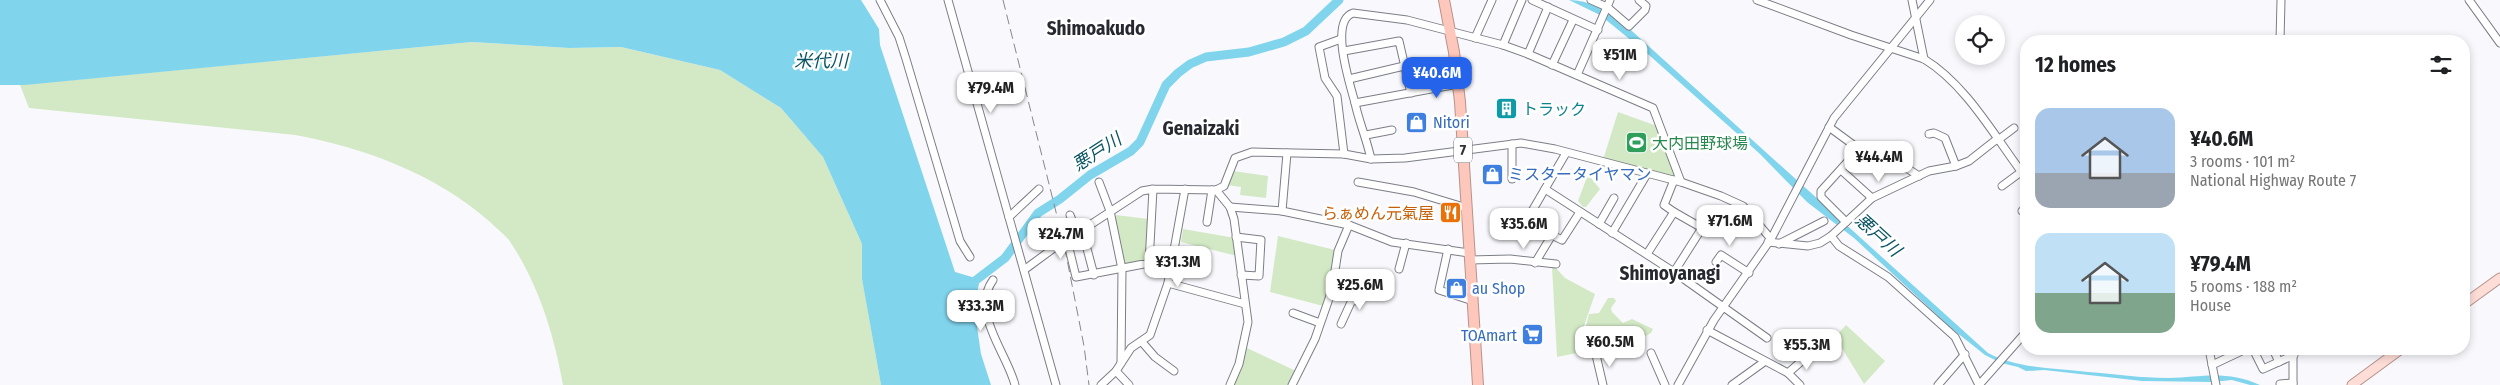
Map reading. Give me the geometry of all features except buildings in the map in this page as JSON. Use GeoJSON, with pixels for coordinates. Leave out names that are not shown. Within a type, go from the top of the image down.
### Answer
{"type":"FeatureCollection","features":[{"type":"Feature","properties":{"kind":"highway","name":"7"},"geometry":{"type":"LineString","coordinates":[[1444,0],[1451,31],[1458,84],[1478,385]]}},
{"type":"Feature","properties":{"kind":"main road"},"geometry":{"type":"LineString","coordinates":[[2470,300],[2500,278]]}},
{"type":"Feature","properties":{"kind":"main road"},"geometry":{"type":"LineString","coordinates":[[2352,385],[2393,355]]}},
{"type":"Feature","properties":{"kind":"street"},"geometry":{"type":"LineString","coordinates":[[880,0],[904,52],[960,241],[970,256]]}},
{"type":"Feature","properties":{"kind":"street"},"geometry":{"type":"LineString","coordinates":[[948,0],[1056,385]]}},
{"type":"Feature","properties":{"kind":"street"},"geometry":{"type":"LineString","coordinates":[[1475,38],[1492,0]]}},
{"type":"Feature","properties":{"kind":"street"},"geometry":{"type":"LineString","coordinates":[[1503,45],[1522,0]]}},
{"type":"Feature","properties":{"kind":"street"},"geometry":{"type":"LineString","coordinates":[[1532,0],[1598,30]]}},
{"type":"Feature","properties":{"kind":"street"},"geometry":{"type":"LineString","coordinates":[[1591,0],[1608,5],[1632,25],[1645,10],[1646,6],[1638,0]]}},
{"type":"Feature","properties":{"kind":"street"},"geometry":{"type":"LineString","coordinates":[[1757,0],[1924,59],[1942,71],[1956,84],[2020,171]]}},
{"type":"Feature","properties":{"kind":"street"},"geometry":{"type":"LineString","coordinates":[[1912,0],[1924,59]]}},
{"type":"Feature","properties":{"kind":"street"},"geometry":{"type":"LineString","coordinates":[[1651,353],[1665,385],[1681,383],[1708,330],[1769,241],[1795,196],[1829,127],[1842,107],[1930,0]]}},
{"type":"Feature","properties":{"kind":"street"},"geometry":{"type":"LineString","coordinates":[[2280,35],[2281,0]]}},
{"type":"Feature","properties":{"kind":"street"},"geometry":{"type":"LineString","coordinates":[[2469,0],[2500,43]]}},
{"type":"Feature","properties":{"kind":"street"},"geometry":{"type":"LineString","coordinates":[[1578,75],[1608,5]]}},
{"type":"Feature","properties":{"kind":"street"},"geometry":{"type":"LineString","coordinates":[[1528,54],[1548,8]]}},
{"type":"Feature","properties":{"kind":"street"},"geometry":{"type":"LineString","coordinates":[[1371,159],[1366,135],[1358,119],[1341,39],[1343,24],[1348,15],[1353,13],[1407,20],[1503,45],[1653,108],[1677,181],[1664,205],[1702,228]]}},
{"type":"Feature","properties":{"kind":"street"},"geometry":{"type":"LineString","coordinates":[[1552,64],[1573,20]]}},
{"type":"Feature","properties":{"kind":"street"},"geometry":{"type":"LineString","coordinates":[[1341,39],[1319,47],[1325,78],[1337,96],[1344,154]]}},
{"type":"Feature","properties":{"kind":"street"},"geometry":{"type":"LineString","coordinates":[[1344,51],[1399,41],[1411,93]]}},
{"type":"Feature","properties":{"kind":"street"},"geometry":{"type":"LineString","coordinates":[[1349,79],[1404,66]]}},
{"type":"Feature","properties":{"kind":"street"},"geometry":{"type":"LineString","coordinates":[[1354,103],[1458,84]]}},
{"type":"Feature","properties":{"kind":"street"},"geometry":{"type":"LineString","coordinates":[[974,93],[1003,86]]}},
{"type":"Feature","properties":{"kind":"street"},"geometry":{"type":"LineString","coordinates":[[1829,127],[1859,149],[1905,167],[1919,176]]}},
{"type":"Feature","properties":{"kind":"street"},"geometry":{"type":"LineString","coordinates":[[1153,189],[1149,263],[1076,277],[1067,240],[1079,231],[1142,191],[1153,189],[1214,190],[1224,186],[1235,158],[1252,152],[1344,154],[1371,159],[1405,158],[1521,143],[1677,181],[1743,206],[1769,241],[1779,244],[1808,246],[1820,243],[1834,234],[1872,198],[1929,171],[1956,166],[1969,160],[2014,128]]}},
{"type":"Feature","properties":{"kind":"street"},"geometry":{"type":"LineString","coordinates":[[1366,135],[1392,130]]}},
{"type":"Feature","properties":{"kind":"street"},"geometry":{"type":"LineString","coordinates":[[1929,134],[1934,133],[1945,138],[1956,166]]}},
{"type":"Feature","properties":{"kind":"street"},"geometry":{"type":"LineString","coordinates":[[1512,144],[1512,179]]}},
{"type":"Feature","properties":{"kind":"street"},"geometry":{"type":"LineString","coordinates":[[1846,222],[1821,197],[1821,191],[1859,149]]}},
{"type":"Feature","properties":{"kind":"street"},"geometry":{"type":"LineString","coordinates":[[1282,211],[1287,153]]}},
{"type":"Feature","properties":{"kind":"street"},"geometry":{"type":"LineString","coordinates":[[1566,153],[1528,218],[1562,240],[1580,212]]}},
{"type":"Feature","properties":{"kind":"street"},"geometry":{"type":"LineString","coordinates":[[1841,170],[1872,198]]}},
{"type":"Feature","properties":{"kind":"street"},"geometry":{"type":"LineString","coordinates":[[2002,186],[2020,173]]}},
{"type":"Feature","properties":{"kind":"street"},"geometry":{"type":"LineString","coordinates":[[1612,234],[1647,174]]}},
{"type":"Feature","properties":{"kind":"street"},"geometry":{"type":"LineString","coordinates":[[1099,182],[1110,211],[1122,269],[1121,363]]}},
{"type":"Feature","properties":{"kind":"street"},"geometry":{"type":"LineString","coordinates":[[1358,182],[1414,192],[1466,208]]}},
{"type":"Feature","properties":{"kind":"street"},"geometry":{"type":"LineString","coordinates":[[1009,217],[1039,189]]}},
{"type":"Feature","properties":{"kind":"street"},"geometry":{"type":"LineString","coordinates":[[1101,385],[1116,371],[1131,348],[1150,335],[1168,283],[1185,189]]}},
{"type":"Feature","properties":{"kind":"street"},"geometry":{"type":"LineString","coordinates":[[1545,189],[1612,234],[1674,272],[1722,308],[1767,338]]}},
{"type":"Feature","properties":{"kind":"street"},"geometry":{"type":"LineString","coordinates":[[1214,190],[1230,206],[1248,322],[1246,337],[1230,385]]}},
{"type":"Feature","properties":{"kind":"street"},"geometry":{"type":"LineString","coordinates":[[1207,222],[1214,190]]}},
{"type":"Feature","properties":{"kind":"street"},"geometry":{"type":"LineString","coordinates":[[1599,224],[1614,198]]}},
{"type":"Feature","properties":{"kind":"street"},"geometry":{"type":"LineString","coordinates":[[1230,206],[1282,211],[1349,225],[1381,238],[1448,249],[1470,257],[1556,264]]}},
{"type":"Feature","properties":{"kind":"street"},"geometry":{"type":"LineString","coordinates":[[1647,254],[1674,212]]}},
{"type":"Feature","properties":{"kind":"street"},"geometry":{"type":"LineString","coordinates":[[1070,215],[1079,231],[1094,275]]}},
{"type":"Feature","properties":{"kind":"street"},"geometry":{"type":"LineString","coordinates":[[1674,272],[1708,220]]}},
{"type":"Feature","properties":{"kind":"street"},"geometry":{"type":"LineString","coordinates":[[1779,244],[1824,221]]}},
{"type":"Feature","properties":{"kind":"street"},"geometry":{"type":"LineString","coordinates":[[1292,385],[1315,339],[1332,290],[1338,251],[1349,225]]}},
{"type":"Feature","properties":{"kind":"street"},"geometry":{"type":"LineString","coordinates":[[1834,234],[1839,246],[1888,277],[1955,337],[1966,354],[1979,385],[2020,339]]}},
{"type":"Feature","properties":{"kind":"street"},"geometry":{"type":"LineString","coordinates":[[1535,263],[1552,235]]}},
{"type":"Feature","properties":{"kind":"street"},"geometry":{"type":"LineString","coordinates":[[1236,237],[1260,240],[1259,276],[1241,275]]}},
{"type":"Feature","properties":{"kind":"street"},"geometry":{"type":"LineString","coordinates":[[1399,269],[1406,243]]}},
{"type":"Feature","properties":{"kind":"street"},"geometry":{"type":"LineString","coordinates":[[1024,268],[1058,245]]}},
{"type":"Feature","properties":{"kind":"street"},"geometry":{"type":"LineString","coordinates":[[1448,249],[1438,290],[1473,301]]}},
{"type":"Feature","properties":{"kind":"street"},"geometry":{"type":"LineString","coordinates":[[1716,262],[1721,255],[1749,272]]}},
{"type":"Feature","properties":{"kind":"street"},"geometry":{"type":"LineString","coordinates":[[993,280],[985,294],[985,301],[991,327],[1015,385]]}},
{"type":"Feature","properties":{"kind":"street"},"geometry":{"type":"LineString","coordinates":[[1168,283],[1245,304]]}},
{"type":"Feature","properties":{"kind":"street"},"geometry":{"type":"LineString","coordinates":[[1342,324],[1352,300],[1357,301],[1360,291]]}},
{"type":"Feature","properties":{"kind":"street"},"geometry":{"type":"LineString","coordinates":[[1292,313],[1320,323]]}},
{"type":"Feature","properties":{"kind":"street"},"geometry":{"type":"LineString","coordinates":[[1708,330],[1788,374],[1800,385]]}},
{"type":"Feature","properties":{"kind":"street"},"geometry":{"type":"LineString","coordinates":[[1142,342],[1155,357],[1174,371]]}},
{"type":"Feature","properties":{"kind":"street"},"geometry":{"type":"LineString","coordinates":[[1788,374],[1812,352]]}},
{"type":"Feature","properties":{"kind":"street"},"geometry":{"type":"LineString","coordinates":[[1938,385],[1966,354]]}},
{"type":"Feature","properties":{"kind":"street"},"geometry":{"type":"LineString","coordinates":[[1596,355],[1603,385]]}},
{"type":"Feature","properties":{"kind":"street"},"geometry":{"type":"LineString","coordinates":[[2210,355],[2216,385]]}},
{"type":"Feature","properties":{"kind":"street"},"geometry":{"type":"LineString","coordinates":[[2212,366],[2234,355]]}},
{"type":"Feature","properties":{"kind":"street"},"geometry":{"type":"LineString","coordinates":[[2256,355],[2261,368],[2279,362],[2290,355]]}},
{"type":"Feature","properties":{"kind":"street"},"geometry":{"type":"LineString","coordinates":[[2275,355],[2279,362]]}},
{"type":"Feature","properties":{"kind":"street"},"geometry":{"type":"LineString","coordinates":[[2280,384],[2293,384],[2294,355]]}},
{"type":"Feature","properties":{"kind":"street"},"geometry":{"type":"LineString","coordinates":[[1732,385],[1743,382],[1764,362]]}},
{"type":"Feature","properties":{"kind":"street"},"geometry":{"type":"LineString","coordinates":[[1116,371],[1129,385]]}},
{"type":"Feature","properties":{"kind":"green space"},"geometry":{"type":"Polygon","coordinates":[[[472,42],[569,48],[621,47],[720,70],[781,108],[823,157],[862,244],[862,278],[881,385],[563,385],[555,347],[544,310],[519,256],[509,240],[490,222],[447,190],[398,165],[347,147],[295,135],[29,108],[20,85],[472,42]]]}},
{"type":"Feature","properties":{"kind":"green space","name":"大内田野球場"},"geometry":{"type":"Polygon","coordinates":[[[1618,112],[1657,126],[1679,179],[1603,160],[1618,112]]]}},
{"type":"Feature","properties":{"kind":"green space"},"geometry":{"type":"Polygon","coordinates":[[[1233,171],[1268,176],[1266,198],[1240,195],[1241,187],[1226,185],[1233,171]]]}},
{"type":"Feature","properties":{"kind":"green space"},"geometry":{"type":"Polygon","coordinates":[[[1587,177],[1591,178],[1600,189],[1586,207],[1583,207],[1578,201],[1587,177]]]}},
{"type":"Feature","properties":{"kind":"green space"},"geometry":{"type":"Polygon","coordinates":[[[1116,215],[1149,219],[1146,261],[1125,266],[1114,218],[1116,215]]]}},
{"type":"Feature","properties":{"kind":"green space"},"geometry":{"type":"Polygon","coordinates":[[[1183,229],[1235,238],[1237,256],[1181,242],[1183,229]]]}},
{"type":"Feature","properties":{"kind":"green space"},"geometry":{"type":"Polygon","coordinates":[[[1278,236],[1335,250],[1329,292],[1323,306],[1270,292],[1278,236]]]}},
{"type":"Feature","properties":{"kind":"green space"},"geometry":{"type":"Polygon","coordinates":[[[1552,267],[1556,268],[1565,278],[1595,294],[1584,326],[1594,347],[1592,350],[1557,357],[1552,267]]]}},
{"type":"Feature","properties":{"kind":"green space"},"geometry":{"type":"Polygon","coordinates":[[[1608,298],[1614,298],[1616,301],[1611,308],[1612,312],[1623,323],[1632,319],[1653,329],[1651,333],[1616,352],[1596,348],[1586,326],[1589,314],[1599,313],[1608,298]]]}},
{"type":"Feature","properties":{"kind":"green space"},"geometry":{"type":"Polygon","coordinates":[[[1846,325],[1885,361],[1864,384],[1835,337],[1846,325]]]}},
{"type":"Feature","properties":{"kind":"green space"},"geometry":{"type":"Polygon","coordinates":[[[1247,348],[1296,371],[1290,385],[1234,385],[1247,348]]]}},
{"type":"Feature","properties":{"kind":"water","name":"米代川"},"geometry":{"type":"Polygon","coordinates":[[[0,0],[861,0],[879,29],[880,45],[955,272],[972,277],[979,284],[974,306],[981,354],[991,385],[881,385],[862,279],[862,244],[823,157],[781,108],[720,70],[621,47],[569,48],[472,42],[25,85],[0,85],[0,0]]]}},
{"type":"Feature","properties":{"kind":"water"},"geometry":{"type":"Polygon","coordinates":[[[1569,0],[1597,6],[1622,22],[1988,353],[2012,362],[2037,367],[2158,378],[2226,376],[2237,377],[2260,385],[2250,385],[2232,380],[2212,382],[2142,381],[2044,370],[2026,371],[2001,363],[1985,355],[1951,328],[1854,238],[1807,202],[1760,154],[1649,55],[1600,15],[1569,0]]]}},
{"type":"Feature","properties":{"kind":"waterway","name":"悪戸川"},"geometry":{"type":"LineString","coordinates":[[967,287],[1005,258],[1038,213],[1060,199],[1090,175],[1131,151],[1140,142],[1166,85],[1178,73],[1190,64],[1206,57],[1249,52],[1284,42],[1306,31],[1339,0]]}},
{"type":"Feature","properties":{"kind":"railway"},"geometry":{"type":"LineString","coordinates":[[1003,0],[1064,244],[1084,346],[1089,385]]}},
{"type":"Feature","properties":{"kind":"place","name":"トラック"},"geometry":{"type":"Point","coordinates":[1506,109]}},
{"type":"Feature","properties":{"kind":"place","name":"Nitori"},"geometry":{"type":"Point","coordinates":[1417,122]}},
{"type":"Feature","properties":{"kind":"place","name":"大内田野球場"},"geometry":{"type":"Point","coordinates":[1636,143]}},
{"type":"Feature","properties":{"kind":"place","name":"ミスタータイヤマン"},"geometry":{"type":"Point","coordinates":[1492,174]}},
{"type":"Feature","properties":{"kind":"place","name":"らぁめん元氣屋"},"geometry":{"type":"Point","coordinates":[1450,213]}},
{"type":"Feature","properties":{"kind":"place","name":"au Shop"},"geometry":{"type":"Point","coordinates":[1456,288]}},
{"type":"Feature","properties":{"kind":"place","name":"TOAmart"},"geometry":{"type":"Point","coordinates":[1533,335]}},
{"type":"Feature","properties":{"kind":"district","name":"Shimoakudo"},"geometry":{"type":"Point","coordinates":[1096,28]}},
{"type":"Feature","properties":{"kind":"district","name":"Genaizaki"},"geometry":{"type":"Point","coordinates":[1201,128]}},
{"type":"Feature","properties":{"kind":"district","name":"Shimoyanagi"},"geometry":{"type":"Point","coordinates":[1670,273]}}]}
